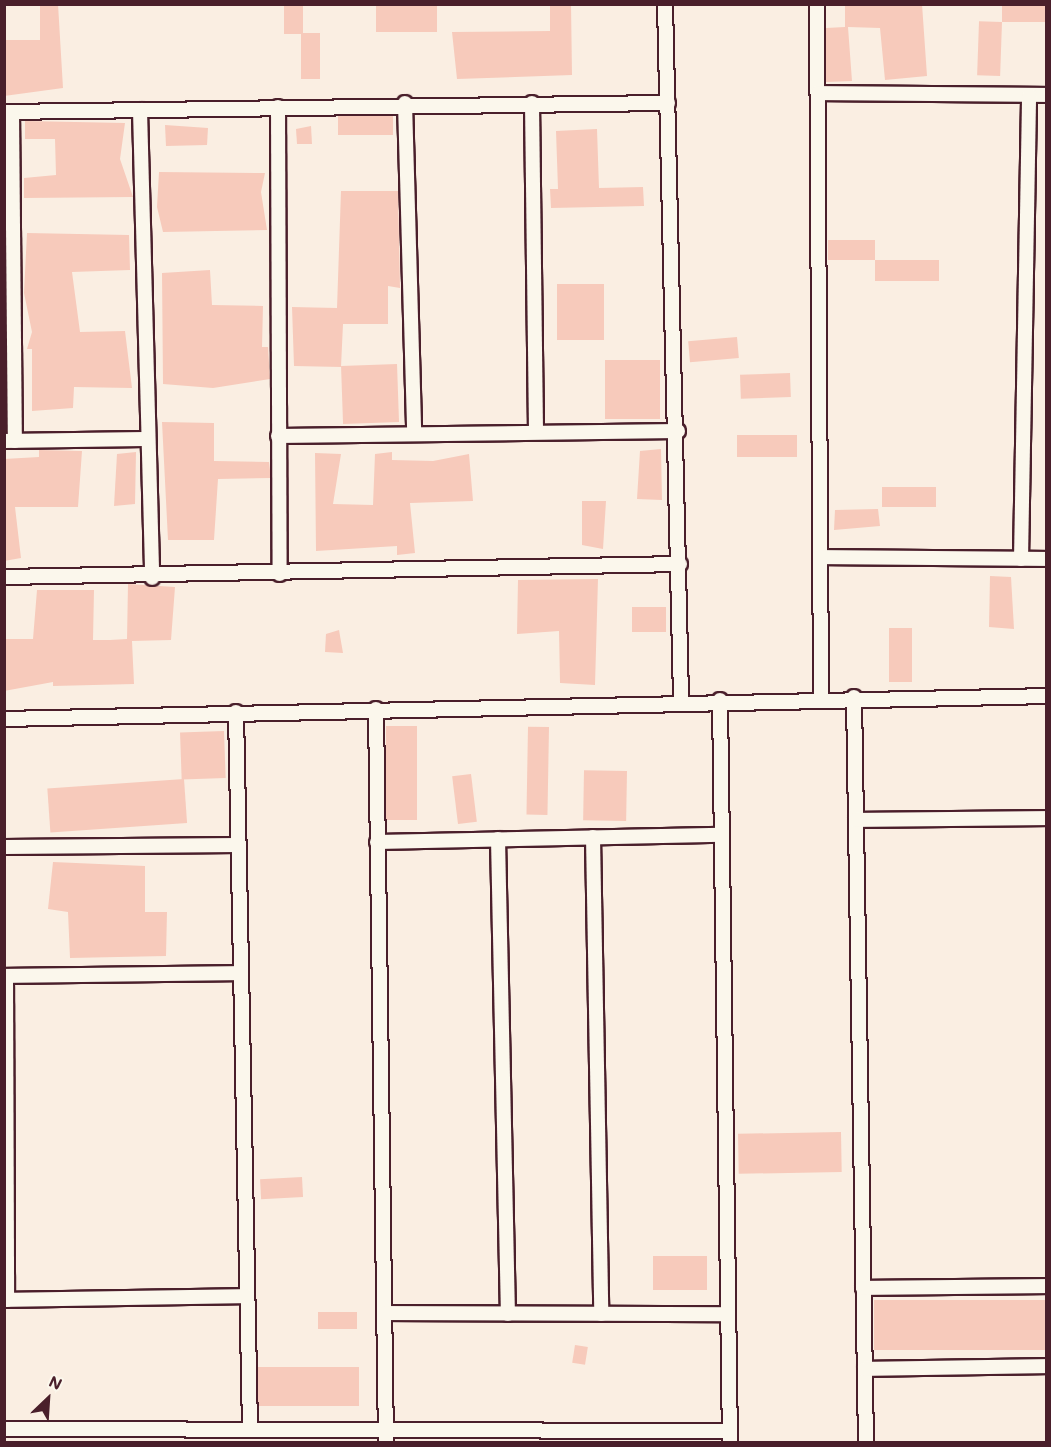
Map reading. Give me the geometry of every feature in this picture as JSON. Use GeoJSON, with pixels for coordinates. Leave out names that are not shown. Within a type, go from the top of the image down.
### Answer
{"type":"FeatureCollection","features":[{"type":"Feature","properties":{"kind":"street"},"geometry":{"type":"LineString","coordinates":[[665,4],[678,431],[681,701]]}},
{"type":"Feature","properties":{"kind":"street"},"geometry":{"type":"LineString","coordinates":[[817,4],[821,697]]}},
{"type":"Feature","properties":{"kind":"street"},"geometry":{"type":"LineString","coordinates":[[818,93],[1047,95]]}},
{"type":"Feature","properties":{"kind":"street"},"geometry":{"type":"LineString","coordinates":[[1021,559],[1029,94]]}},
{"type":"Feature","properties":{"kind":"street"},"geometry":{"type":"LineString","coordinates":[[145,440],[10,441],[8,112],[405,103],[668,103]]}},
{"type":"Feature","properties":{"kind":"street"},"geometry":{"type":"LineString","coordinates":[[405,103],[414,433]]}},
{"type":"Feature","properties":{"kind":"street"},"geometry":{"type":"LineString","coordinates":[[532,103],[536,432]]}},
{"type":"Feature","properties":{"kind":"street"},"geometry":{"type":"LineString","coordinates":[[278,107],[280,574]]}},
{"type":"Feature","properties":{"kind":"street"},"geometry":{"type":"LineString","coordinates":[[140,110],[145,440],[152,578]]}},
{"type":"Feature","properties":{"kind":"street"},"geometry":{"type":"LineString","coordinates":[[278,436],[678,431]]}},
{"type":"Feature","properties":{"kind":"street"},"geometry":{"type":"LineString","coordinates":[[820,557],[1047,559]]}},
{"type":"Feature","properties":{"kind":"street"},"geometry":{"type":"LineString","coordinates":[[4,577],[152,578],[680,564]]}},
{"type":"Feature","properties":{"kind":"street"},"geometry":{"type":"LineString","coordinates":[[4,719],[821,697],[1047,696]]}},
{"type":"Feature","properties":{"kind":"street"},"geometry":{"type":"LineString","coordinates":[[854,697],[866,1443]]}},
{"type":"Feature","properties":{"kind":"street"},"geometry":{"type":"LineString","coordinates":[[4,1429],[250,1429],[386,1436],[730,1437],[720,700]]}},
{"type":"Feature","properties":{"kind":"street"},"geometry":{"type":"LineString","coordinates":[[375,709],[386,1436]]}},
{"type":"Feature","properties":{"kind":"street"},"geometry":{"type":"LineString","coordinates":[[236,712],[250,1429]]}},
{"type":"Feature","properties":{"kind":"street"},"geometry":{"type":"LineString","coordinates":[[856,820],[1047,818]]}},
{"type":"Feature","properties":{"kind":"street"},"geometry":{"type":"LineString","coordinates":[[377,842],[722,835]]}},
{"type":"Feature","properties":{"kind":"street"},"geometry":{"type":"LineString","coordinates":[[592,837],[601,1314]]}},
{"type":"Feature","properties":{"kind":"street"},"geometry":{"type":"LineString","coordinates":[[498,839],[508,1314]]}},
{"type":"Feature","properties":{"kind":"street"},"geometry":{"type":"LineString","coordinates":[[4,847],[238,845]]}},
{"type":"Feature","properties":{"kind":"street"},"geometry":{"type":"LineString","coordinates":[[241,973],[5,976],[6,1300],[247,1296]]}},
{"type":"Feature","properties":{"kind":"street"},"geometry":{"type":"LineString","coordinates":[[863,1288],[1047,1286]]}},
{"type":"Feature","properties":{"kind":"street"},"geometry":{"type":"LineString","coordinates":[[385,1313],[728,1314]]}},
{"type":"Feature","properties":{"kind":"street"},"geometry":{"type":"LineString","coordinates":[[865,1369],[1047,1366]]}},
{"type":"Feature","properties":{"kind":"building"},"geometry":{"type":"Polygon","coordinates":[[[40,4],[58,4],[63,88],[4,96],[4,40],[40,40],[40,4]]]}},
{"type":"Feature","properties":{"kind":"building"},"geometry":{"type":"Polygon","coordinates":[[[284,4],[303,4],[303,34],[284,34],[284,4]]]}},
{"type":"Feature","properties":{"kind":"building"},"geometry":{"type":"Polygon","coordinates":[[[376,4],[437,4],[437,32],[376,32],[376,4]]]}},
{"type":"Feature","properties":{"kind":"building"},"geometry":{"type":"Polygon","coordinates":[[[550,4],[571,4],[572,75],[457,79],[452,32],[550,31],[550,4]]]}},
{"type":"Feature","properties":{"kind":"building"},"geometry":{"type":"Polygon","coordinates":[[[845,4],[922,4],[927,76],[885,80],[880,28],[848,27],[852,81],[826,82],[826,28],[845,27],[845,4]]]}},
{"type":"Feature","properties":{"kind":"building"},"geometry":{"type":"Polygon","coordinates":[[[1002,4],[1046,4],[1046,22],[1002,22],[1002,4]]]}},
{"type":"Feature","properties":{"kind":"building"},"geometry":{"type":"Polygon","coordinates":[[[979,21],[1002,22],[1000,76],[977,75],[979,21]]]}},
{"type":"Feature","properties":{"kind":"building"},"geometry":{"type":"Polygon","coordinates":[[[301,33],[320,33],[320,79],[301,79],[301,33]]]}},
{"type":"Feature","properties":{"kind":"building"},"geometry":{"type":"Polygon","coordinates":[[[338,116],[393,116],[393,135],[338,135],[338,116]]]}},
{"type":"Feature","properties":{"kind":"building"},"geometry":{"type":"Polygon","coordinates":[[[25,121],[125,123],[120,159],[133,197],[24,198],[24,178],[56,175],[55,139],[25,139],[25,121]]]}},
{"type":"Feature","properties":{"kind":"building"},"geometry":{"type":"Polygon","coordinates":[[[165,125],[208,128],[207,145],[166,146],[165,125]]]}},
{"type":"Feature","properties":{"kind":"building"},"geometry":{"type":"Polygon","coordinates":[[[311,126],[312,144],[297,144],[296,129],[311,126]]]}},
{"type":"Feature","properties":{"kind":"building"},"geometry":{"type":"Polygon","coordinates":[[[597,129],[599,188],[643,187],[644,206],[551,208],[550,189],[558,189],[556,131],[597,129]]]}},
{"type":"Feature","properties":{"kind":"building"},"geometry":{"type":"Polygon","coordinates":[[[159,172],[265,173],[261,192],[267,230],[163,232],[157,207],[159,172]]]}},
{"type":"Feature","properties":{"kind":"building"},"geometry":{"type":"Polygon","coordinates":[[[341,191],[398,191],[400,288],[388,286],[388,324],[343,324],[341,367],[294,366],[292,307],[337,308],[341,191]]]}},
{"type":"Feature","properties":{"kind":"building"},"geometry":{"type":"Polygon","coordinates":[[[27,233],[129,235],[130,270],[72,272],[80,332],[125,331],[132,388],[74,387],[73,408],[32,411],[32,349],[27,349],[32,332],[24,293],[27,233]]]}},
{"type":"Feature","properties":{"kind":"building"},"geometry":{"type":"Polygon","coordinates":[[[828,240],[875,240],[875,260],[828,260],[828,240]]]}},
{"type":"Feature","properties":{"kind":"building"},"geometry":{"type":"Polygon","coordinates":[[[875,260],[939,260],[939,281],[875,281],[875,260]]]}},
{"type":"Feature","properties":{"kind":"building"},"geometry":{"type":"Polygon","coordinates":[[[210,270],[212,305],[263,306],[262,347],[268,347],[270,379],[213,388],[163,384],[162,273],[210,270]]]}},
{"type":"Feature","properties":{"kind":"building"},"geometry":{"type":"Polygon","coordinates":[[[557,284],[604,284],[604,340],[557,340],[557,284]]]}},
{"type":"Feature","properties":{"kind":"building"},"geometry":{"type":"Polygon","coordinates":[[[737,337],[739,358],[690,362],[688,341],[737,337]]]}},
{"type":"Feature","properties":{"kind":"building"},"geometry":{"type":"Polygon","coordinates":[[[605,360],[660,360],[660,419],[605,419],[605,360]]]}},
{"type":"Feature","properties":{"kind":"building"},"geometry":{"type":"Polygon","coordinates":[[[397,364],[399,422],[343,424],[341,366],[397,364]]]}},
{"type":"Feature","properties":{"kind":"building"},"geometry":{"type":"Polygon","coordinates":[[[790,373],[791,397],[741,399],[740,375],[790,373]]]}},
{"type":"Feature","properties":{"kind":"building"},"geometry":{"type":"Polygon","coordinates":[[[162,422],[214,423],[214,461],[269,462],[271,478],[218,479],[214,540],[168,540],[162,422]]]}},
{"type":"Feature","properties":{"kind":"building"},"geometry":{"type":"Polygon","coordinates":[[[737,435],[797,435],[797,457],[737,457],[737,435]]]}},
{"type":"Feature","properties":{"kind":"building"},"geometry":{"type":"Polygon","coordinates":[[[661,449],[662,500],[637,499],[640,451],[661,449]]]}},
{"type":"Feature","properties":{"kind":"building"},"geometry":{"type":"Polygon","coordinates":[[[39,450],[82,451],[78,507],[15,507],[21,558],[4,561],[4,459],[39,457],[39,450]]]}},
{"type":"Feature","properties":{"kind":"building"},"geometry":{"type":"Polygon","coordinates":[[[136,452],[135,504],[114,506],[117,454],[136,452]]]}},
{"type":"Feature","properties":{"kind":"building"},"geometry":{"type":"Polygon","coordinates":[[[392,452],[392,460],[433,461],[469,454],[473,501],[410,503],[415,553],[397,555],[397,546],[316,551],[315,453],[341,454],[333,504],[373,505],[375,454],[392,452]]]}},
{"type":"Feature","properties":{"kind":"building"},"geometry":{"type":"Polygon","coordinates":[[[882,487],[936,487],[936,507],[882,507],[882,487]]]}},
{"type":"Feature","properties":{"kind":"building"},"geometry":{"type":"Polygon","coordinates":[[[582,501],[606,501],[603,549],[582,545],[582,501]]]}},
{"type":"Feature","properties":{"kind":"building"},"geometry":{"type":"Polygon","coordinates":[[[878,509],[880,526],[834,530],[835,510],[878,509]]]}},
{"type":"Feature","properties":{"kind":"building"},"geometry":{"type":"Polygon","coordinates":[[[990,576],[1011,577],[1014,629],[989,627],[990,576]]]}},
{"type":"Feature","properties":{"kind":"building"},"geometry":{"type":"Polygon","coordinates":[[[598,579],[595,685],[560,683],[559,631],[517,634],[518,580],[598,579]]]}},
{"type":"Feature","properties":{"kind":"building"},"geometry":{"type":"Polygon","coordinates":[[[128,584],[175,587],[171,640],[132,641],[134,684],[53,686],[53,682],[4,691],[4,639],[33,639],[37,590],[94,590],[93,640],[127,639],[128,584]]]}},
{"type":"Feature","properties":{"kind":"building"},"geometry":{"type":"Polygon","coordinates":[[[632,607],[666,607],[666,632],[632,632],[632,607]]]}},
{"type":"Feature","properties":{"kind":"building"},"geometry":{"type":"Polygon","coordinates":[[[889,628],[912,628],[912,682],[889,682],[889,628]]]}},
{"type":"Feature","properties":{"kind":"building"},"geometry":{"type":"Polygon","coordinates":[[[339,630],[343,653],[325,652],[326,634],[339,630]]]}},
{"type":"Feature","properties":{"kind":"building"},"geometry":{"type":"Polygon","coordinates":[[[386,726],[417,726],[417,820],[386,820],[386,726]]]}},
{"type":"Feature","properties":{"kind":"building"},"geometry":{"type":"Polygon","coordinates":[[[528,727],[549,727],[547,815],[526,815],[528,727]]]}},
{"type":"Feature","properties":{"kind":"building"},"geometry":{"type":"Polygon","coordinates":[[[224,731],[226,778],[182,780],[180,733],[224,731]]]}},
{"type":"Feature","properties":{"kind":"building"},"geometry":{"type":"Polygon","coordinates":[[[584,770],[627,771],[626,821],[583,820],[584,770]]]}},
{"type":"Feature","properties":{"kind":"building"},"geometry":{"type":"Polygon","coordinates":[[[471,774],[477,822],[458,824],[452,776],[471,774]]]}},
{"type":"Feature","properties":{"kind":"building"},"geometry":{"type":"Polygon","coordinates":[[[184,779],[187,823],[50,832],[47,789],[184,779]]]}},
{"type":"Feature","properties":{"kind":"building"},"geometry":{"type":"Polygon","coordinates":[[[53,862],[145,866],[145,912],[167,912],[166,956],[70,958],[68,912],[48,909],[53,862]]]}},
{"type":"Feature","properties":{"kind":"building"},"geometry":{"type":"Polygon","coordinates":[[[841,1132],[842,1172],[739,1174],[738,1134],[841,1132]]]}},
{"type":"Feature","properties":{"kind":"building"},"geometry":{"type":"Polygon","coordinates":[[[302,1177],[303,1197],[261,1199],[260,1179],[302,1177]]]}},
{"type":"Feature","properties":{"kind":"building"},"geometry":{"type":"Polygon","coordinates":[[[653,1256],[707,1256],[707,1290],[653,1290],[653,1256]]]}},
{"type":"Feature","properties":{"kind":"building"},"geometry":{"type":"Polygon","coordinates":[[[874,1300],[1046,1300],[1046,1350],[874,1350],[874,1300]]]}},
{"type":"Feature","properties":{"kind":"building"},"geometry":{"type":"Polygon","coordinates":[[[318,1312],[357,1312],[357,1329],[318,1329],[318,1312]]]}},
{"type":"Feature","properties":{"kind":"building"},"geometry":{"type":"Polygon","coordinates":[[[575,1345],[588,1347],[585,1365],[572,1363],[575,1345]]]}},
{"type":"Feature","properties":{"kind":"building"},"geometry":{"type":"Polygon","coordinates":[[[258,1367],[359,1367],[359,1406],[258,1406],[258,1367]]]}}]}
